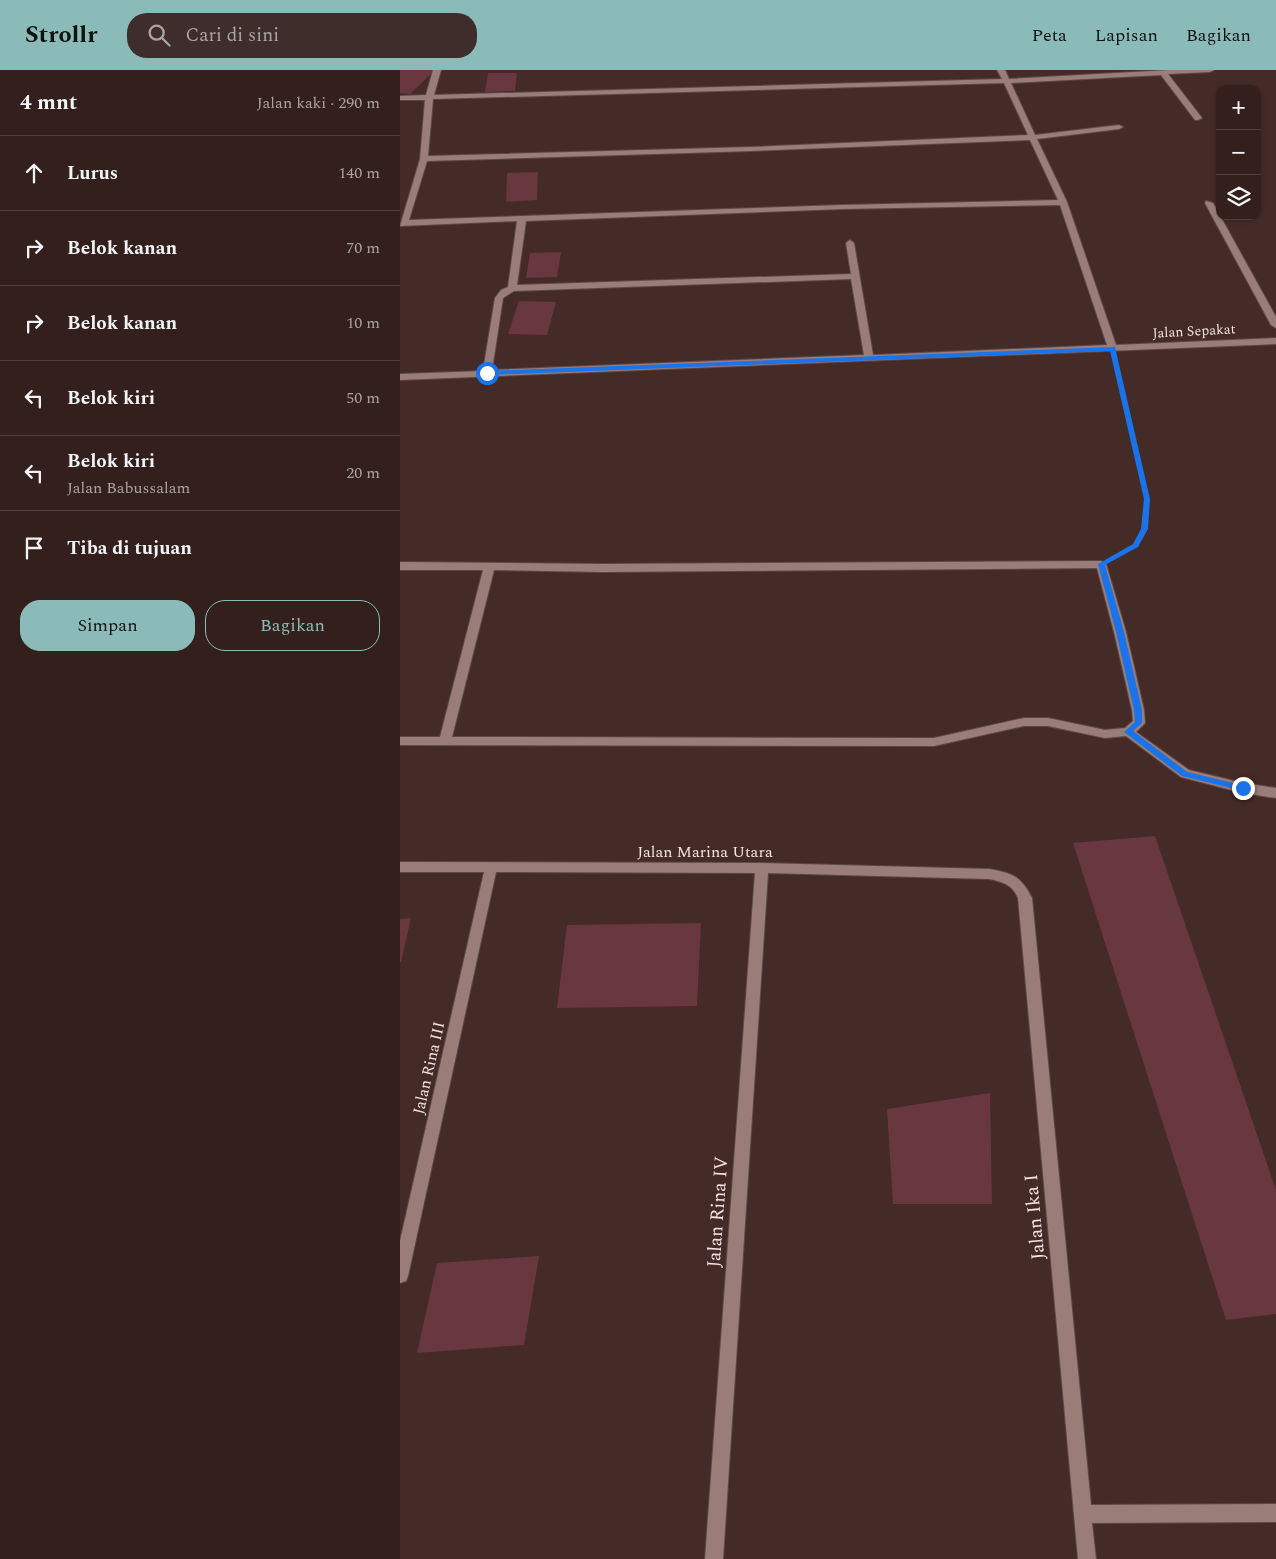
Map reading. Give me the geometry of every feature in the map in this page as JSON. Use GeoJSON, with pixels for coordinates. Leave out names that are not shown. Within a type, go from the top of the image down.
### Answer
{"type":"FeatureCollection","features":[{"type":"Feature","properties":{"kind":"street"},"geometry":{"type":"LineString","coordinates":[[437,70],[429,98],[424,159],[402,222],[1063,202]]}},
{"type":"Feature","properties":{"kind":"street"},"geometry":{"type":"LineString","coordinates":[[1001,70],[1008,81],[1063,202],[1112,349]]}},
{"type":"Feature","properties":{"kind":"street"},"geometry":{"type":"LineString","coordinates":[[400,98],[1008,81],[1210,70]]}},
{"type":"Feature","properties":{"kind":"street"},"geometry":{"type":"LineString","coordinates":[[1163,73],[1198,118]]}},
{"type":"Feature","properties":{"kind":"street"},"geometry":{"type":"LineString","coordinates":[[424,159],[751,149],[1034,137],[1119,127]]}},
{"type":"Feature","properties":{"kind":"street"},"geometry":{"type":"LineString","coordinates":[[1209,203],[1276,325]]}},
{"type":"Feature","properties":{"kind":"street"},"geometry":{"type":"LineString","coordinates":[[512,288],[522,218]]}},
{"type":"Feature","properties":{"kind":"street"},"geometry":{"type":"LineString","coordinates":[[850,243],[870,358]]}},
{"type":"Feature","properties":{"kind":"street"},"geometry":{"type":"LineString","coordinates":[[487,373],[499,298],[504,292],[512,288],[855,276]]}},
{"type":"Feature","properties":{"kind":"street","name":"Jalan Sepakat"},"geometry":{"type":"LineString","coordinates":[[400,377],[1276,341]]}},
{"type":"Feature","properties":{"kind":"street"},"geometry":{"type":"LineString","coordinates":[[400,566],[602,568],[1101,564],[1120,632],[1138,710],[1138,723],[1128,732],[1106,734],[1048,722],[1032,722],[934,742],[400,740]]}},
{"type":"Feature","properties":{"kind":"street"},"geometry":{"type":"LineString","coordinates":[[444,740],[489,567]]}},
{"type":"Feature","properties":{"kind":"street"},"geometry":{"type":"LineString","coordinates":[[1128,732],[1185,774],[1243,788],[1276,793]]}},
{"type":"Feature","properties":{"kind":"street","name":"Jalan Marina Utara"},"geometry":{"type":"LineString","coordinates":[[400,867],[762,868],[989,874],[1010,878]]}},
{"type":"Feature","properties":{"kind":"street","name":"Jalan Rina III"},"geometry":{"type":"LineString","coordinates":[[400,1276],[491,868]]}},
{"type":"Feature","properties":{"kind":"street","name":"Jalan Rina IV"},"geometry":{"type":"LineString","coordinates":[[714,1559],[762,868]]}},
{"type":"Feature","properties":{"kind":"street","name":"Jalan Ika I"},"geometry":{"type":"LineString","coordinates":[[1010,878],[1019,884],[1025,898],[1087,1559]]}},
{"type":"Feature","properties":{"kind":"street"},"geometry":{"type":"LineString","coordinates":[[1083,1514],[1276,1513]]}},
{"type":"Feature","properties":{"kind":"path"},"geometry":{"type":"LineString","coordinates":[[1101,564],[1136,545],[1144,529],[1147,499],[1112,349]]}},
{"type":"Feature","properties":{"kind":"building"},"geometry":{"type":"Polygon","coordinates":[[[400,70],[435,70],[410,94],[400,93],[400,70]]]}},
{"type":"Feature","properties":{"kind":"building"},"geometry":{"type":"Polygon","coordinates":[[[488,73],[517,73],[515,91],[485,92],[488,73]]]}},
{"type":"Feature","properties":{"kind":"building"},"geometry":{"type":"Polygon","coordinates":[[[538,172],[537,200],[506,202],[507,173],[538,172]]]}},
{"type":"Feature","properties":{"kind":"building"},"geometry":{"type":"Polygon","coordinates":[[[561,252],[557,277],[526,278],[530,253],[561,252]]]}},
{"type":"Feature","properties":{"kind":"building"},"geometry":{"type":"Polygon","coordinates":[[[519,301],[556,302],[547,335],[508,334],[519,301]]]}},
{"type":"Feature","properties":{"kind":"building"},"geometry":{"type":"Polygon","coordinates":[[[1155,836],[1276,1190],[1276,1314],[1226,1320],[1073,843],[1155,836]]]}},
{"type":"Feature","properties":{"kind":"building"},"geometry":{"type":"Polygon","coordinates":[[[411,918],[401,962],[400,962],[400,919],[411,918]]]}},
{"type":"Feature","properties":{"kind":"building"},"geometry":{"type":"Polygon","coordinates":[[[701,923],[697,1006],[557,1008],[567,925],[701,923]]]}},
{"type":"Feature","properties":{"kind":"building"},"geometry":{"type":"Polygon","coordinates":[[[990,1093],[992,1204],[893,1204],[887,1109],[990,1093]]]}},
{"type":"Feature","properties":{"kind":"building"},"geometry":{"type":"Polygon","coordinates":[[[539,1256],[524,1345],[417,1353],[437,1263],[539,1256]]]}},
{"type":"Feature","properties":{"kind":"route"},"geometry":{"type":"LineString","coordinates":[[487,373],[1112,349],[1147,499],[1144,529],[1136,545],[1101,564],[1120,632],[1138,710],[1138,723],[1128,732],[1185,774],[1243,788]]}}]}
